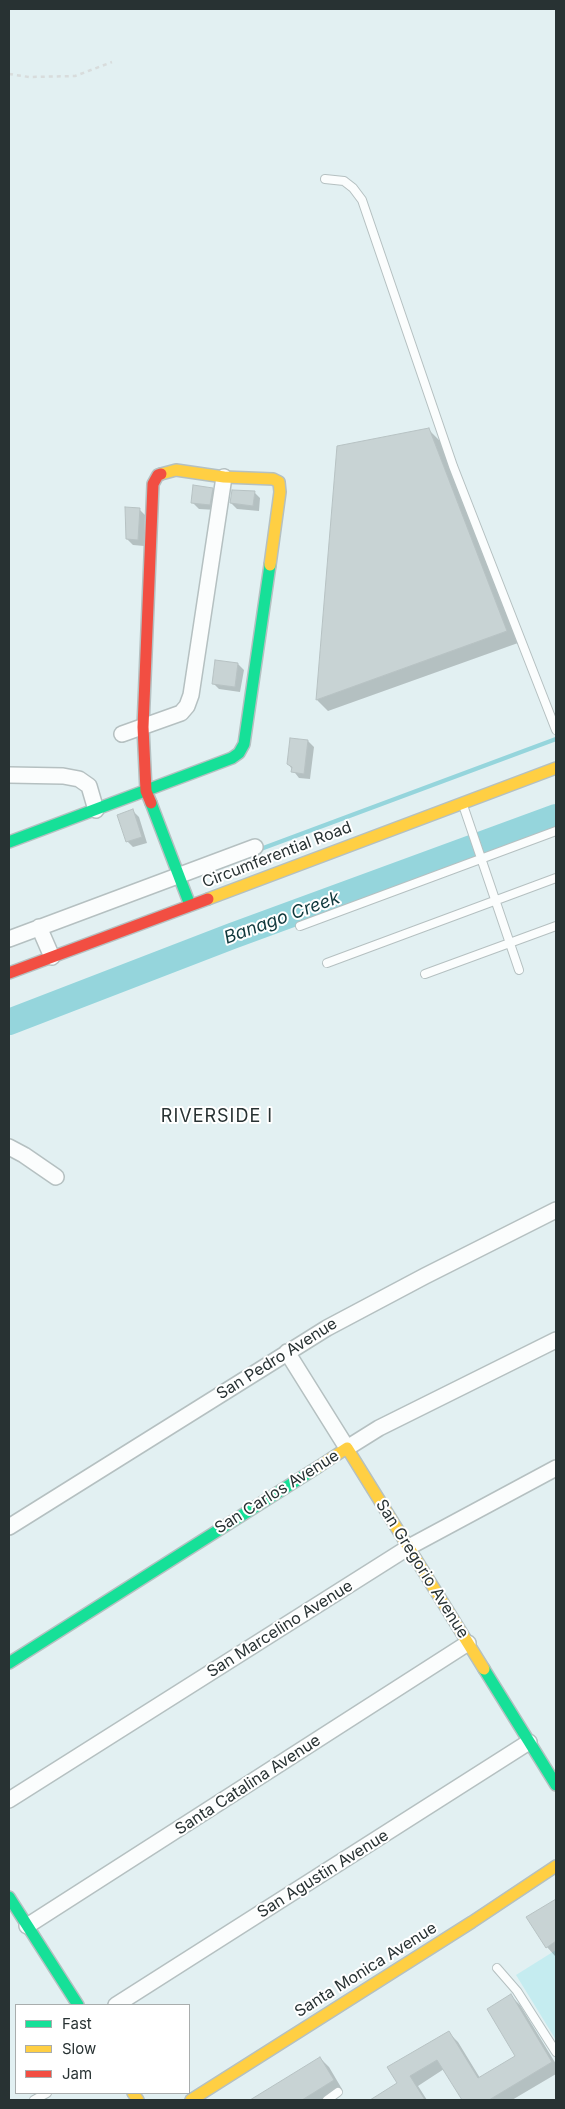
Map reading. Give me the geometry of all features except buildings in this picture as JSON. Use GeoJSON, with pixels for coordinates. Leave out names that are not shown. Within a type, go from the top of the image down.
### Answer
{"type":"FeatureCollection","features":[{"type":"Feature","properties":{"kind":"street"},"geometry":{"type":"LineString","coordinates":[[9,842],[96,810],[146,791],[232,758],[239,753],[244,744],[280,492],[279,482],[273,479],[224,477],[176,470],[158,475],[154,484],[143,727],[146,791],[179,881],[190,905]]}},
{"type":"Feature","properties":{"kind":"street"},"geometry":{"type":"LineString","coordinates":[[122,734],[181,713],[189,701],[224,477]]}},
{"type":"Feature","properties":{"kind":"street","name":"Circumferential Road"},"geometry":{"type":"LineString","coordinates":[[9,974],[556,768]]}},
{"type":"Feature","properties":{"kind":"street"},"geometry":{"type":"LineString","coordinates":[[9,775],[63,776],[79,779],[89,786],[96,810]]}},
{"type":"Feature","properties":{"kind":"street"},"geometry":{"type":"LineString","coordinates":[[9,939],[41,932],[179,881],[255,847]]}},
{"type":"Feature","properties":{"kind":"street"},"geometry":{"type":"LineString","coordinates":[[41,932],[52,957]]}},
{"type":"Feature","properties":{"kind":"street"},"geometry":{"type":"LineString","coordinates":[[9,1147],[56,1177]]}},
{"type":"Feature","properties":{"kind":"street","name":"San Pedro Avenue"},"geometry":{"type":"LineString","coordinates":[[9,1527],[288,1352],[367,1306],[556,1210]]}},
{"type":"Feature","properties":{"kind":"street","name":"San Carlos Avenue"},"geometry":{"type":"LineString","coordinates":[[9,1663],[379,1428],[556,1340]]}},
{"type":"Feature","properties":{"kind":"street","name":"San Gregorio Avenue"},"geometry":{"type":"LineString","coordinates":[[288,1352],[556,1785]]}},
{"type":"Feature","properties":{"kind":"street","name":"San Marcelino Avenue"},"geometry":{"type":"LineString","coordinates":[[9,1800],[409,1547],[556,1468]]}},
{"type":"Feature","properties":{"kind":"street","name":"Santa Catalina Avenue"},"geometry":{"type":"LineString","coordinates":[[27,1926],[468,1644]]}},
{"type":"Feature","properties":{"kind":"street","name":"San Agustin Avenue"},"geometry":{"type":"LineString","coordinates":[[118,2004],[530,1742]]}},
{"type":"Feature","properties":{"kind":"street","name":"Santa Monica Avenue"},"geometry":{"type":"LineString","coordinates":[[191,2100],[472,1922],[556,1866]]}},
{"type":"Feature","properties":{"kind":"street"},"geometry":{"type":"LineString","coordinates":[[9,1897],[77,2004]]}},
{"type":"Feature","properties":{"kind":"lane"},"geometry":{"type":"LineString","coordinates":[[325,179],[344,181],[353,188],[362,200],[453,466],[556,730]]}},
{"type":"Feature","properties":{"kind":"lane"},"geometry":{"type":"LineString","coordinates":[[463,803],[479,856],[519,970]]}},
{"type":"Feature","properties":{"kind":"lane"},"geometry":{"type":"LineString","coordinates":[[300,926],[479,856],[556,831]]}},
{"type":"Feature","properties":{"kind":"lane"},"geometry":{"type":"LineString","coordinates":[[327,963],[556,878]]}},
{"type":"Feature","properties":{"kind":"lane"},"geometry":{"type":"LineString","coordinates":[[425,974],[556,926]]}},
{"type":"Feature","properties":{"kind":"lane"},"geometry":{"type":"LineString","coordinates":[[497,1968],[517,1991],[556,2052]]}},
{"type":"Feature","properties":{"kind":"lane"},"geometry":{"type":"LineString","coordinates":[[327,2100],[338,2092]]}},
{"type":"Feature","properties":{"kind":"lane"},"geometry":{"type":"LineString","coordinates":[[34,2100],[45,2094]]}},
{"type":"Feature","properties":{"kind":"path"},"geometry":{"type":"LineString","coordinates":[[9,74],[29,77],[75,76],[112,62]]}},
{"type":"Feature","properties":{"kind":"shaded area"},"geometry":{"type":"Polygon","coordinates":[[[556,1950],[556,2040],[516,1975],[556,1950]]]}},
{"type":"Feature","properties":{"kind":"waterway"},"geometry":{"type":"LineString","coordinates":[[258,850],[556,739]]}},
{"type":"Feature","properties":{"kind":"waterway","name":"Banago Creek"},"geometry":{"type":"LineString","coordinates":[[9,1022],[232,936],[556,817]]}},
{"type":"Feature","properties":{"kind":"traffic: fast"},"geometry":{"type":"LineString","coordinates":[[9,842],[232,758],[239,753],[244,744],[270,565]]}},
{"type":"Feature","properties":{"kind":"traffic: fast"},"geometry":{"type":"LineString","coordinates":[[151,803],[190,905]]}},
{"type":"Feature","properties":{"kind":"traffic: fast"},"geometry":{"type":"LineString","coordinates":[[9,1663],[318,1467]]}},
{"type":"Feature","properties":{"kind":"traffic: fast"},"geometry":{"type":"LineString","coordinates":[[484,1669],[556,1785]]}},
{"type":"Feature","properties":{"kind":"traffic: fast"},"geometry":{"type":"LineString","coordinates":[[9,1897],[77,2004]]}},
{"type":"Feature","properties":{"kind":"traffic: slow"},"geometry":{"type":"LineString","coordinates":[[161,474],[176,470],[224,477],[273,479],[279,482],[280,492],[270,565]]}},
{"type":"Feature","properties":{"kind":"traffic: slow"},"geometry":{"type":"LineString","coordinates":[[208,899],[556,768]]}},
{"type":"Feature","properties":{"kind":"traffic: slow"},"geometry":{"type":"LineString","coordinates":[[318,1467],[347,1448],[484,1669]]}},
{"type":"Feature","properties":{"kind":"traffic: slow"},"geometry":{"type":"LineString","coordinates":[[191,2100],[472,1922],[556,1866]]}},
{"type":"Feature","properties":{"kind":"traffic: slow"},"geometry":{"type":"LineString","coordinates":[[134,2094],[138,2100]]}},
{"type":"Feature","properties":{"kind":"traffic: jam"},"geometry":{"type":"LineString","coordinates":[[151,803],[146,791],[143,727],[153,484],[158,475],[161,474]]}},
{"type":"Feature","properties":{"kind":"traffic: jam"},"geometry":{"type":"LineString","coordinates":[[9,973],[208,899]]}},
{"type":"Feature","properties":{"kind":"district","name":"RIVERSIDE I"},"geometry":{"type":"Point","coordinates":[217,1117]}}]}
